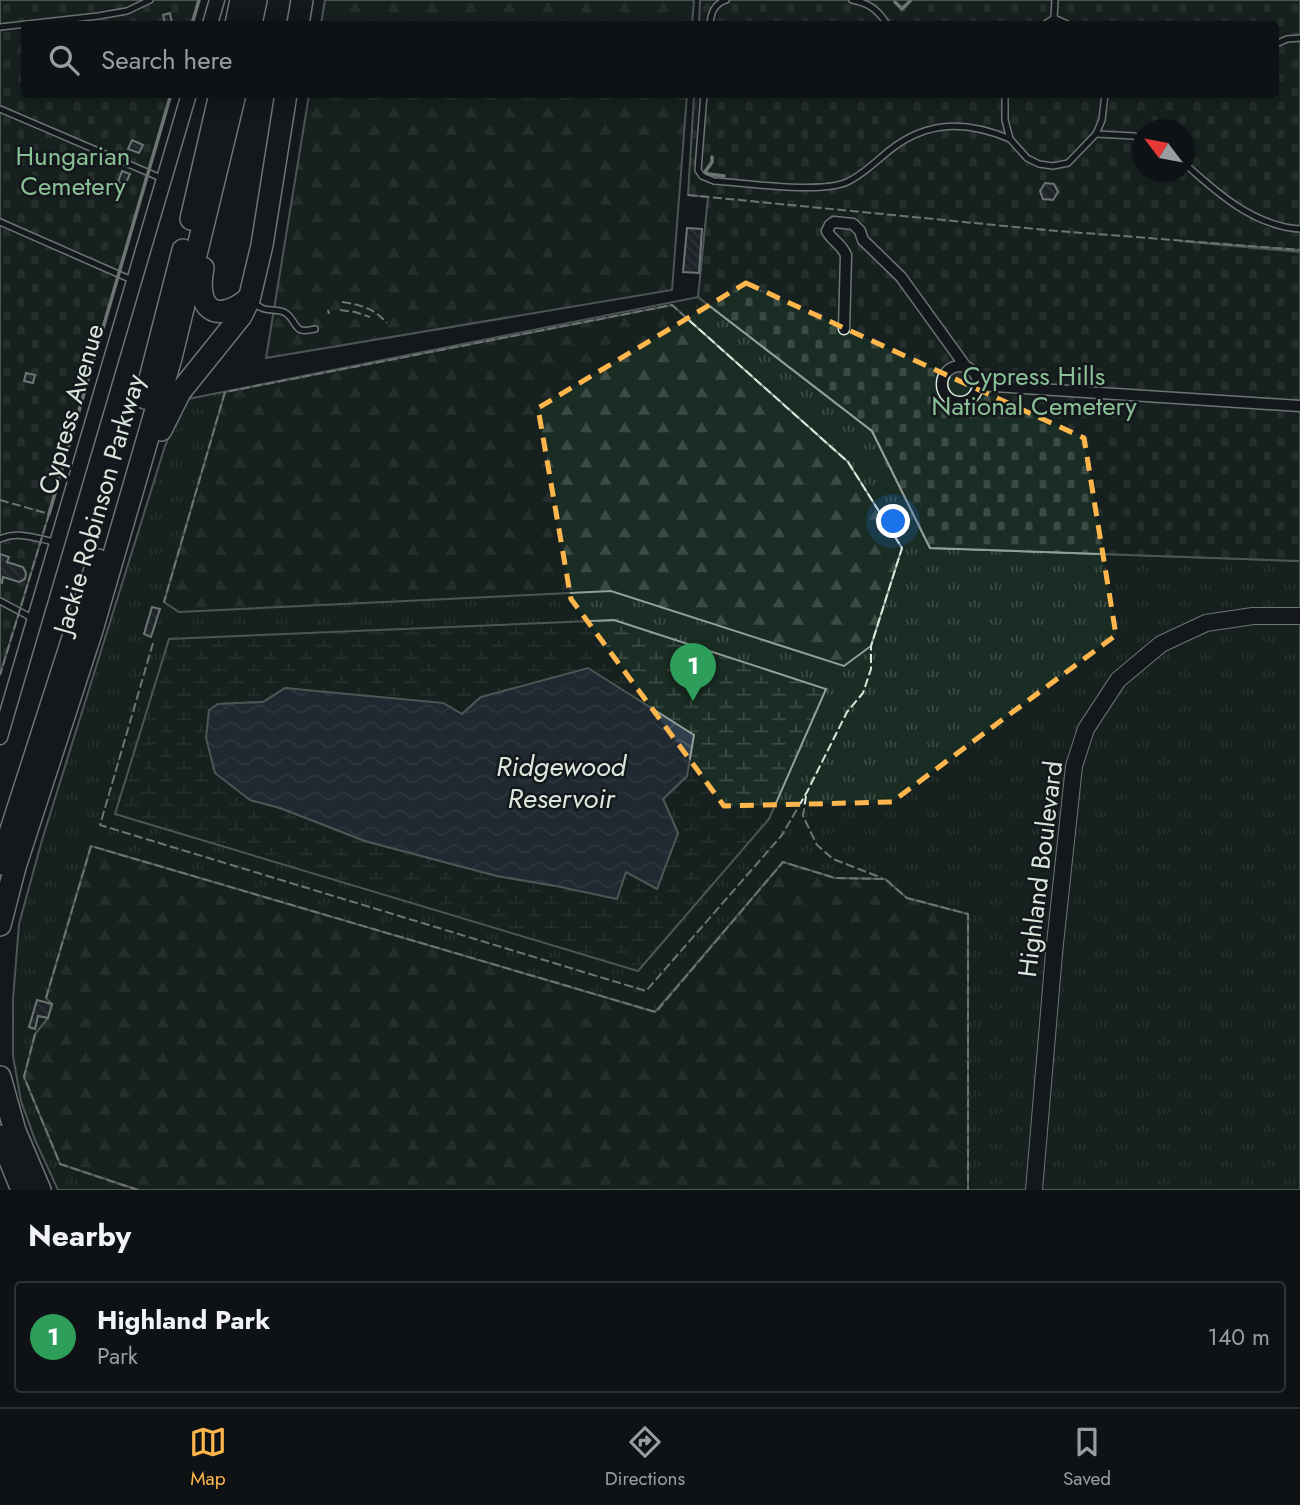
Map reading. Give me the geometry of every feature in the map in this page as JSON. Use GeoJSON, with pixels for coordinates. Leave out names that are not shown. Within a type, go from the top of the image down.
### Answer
{"type":"FeatureCollection","features":[{"type":"Feature","properties":{"kind":"highway"},"geometry":{"type":"LineString","coordinates":[[237,21],[241,0]]}},
{"type":"Feature","properties":{"kind":"highway"},"geometry":{"type":"LineString","coordinates":[[252,21],[256,0]]}},
{"type":"Feature","properties":{"kind":"highway"},"geometry":{"type":"LineString","coordinates":[[298,21],[302,0]]}},
{"type":"Feature","properties":{"kind":"highway","name":"Jackie Robinson Parkway"},"geometry":{"type":"LineString","coordinates":[[0,864],[114,509],[188,231],[218,98]]}},
{"type":"Feature","properties":{"kind":"highway","name":"Jackie Robinson Parkway"},"geometry":{"type":"LineString","coordinates":[[0,925],[15,867],[92,630],[171,358],[233,98]]}},
{"type":"Feature","properties":{"kind":"highway"},"geometry":{"type":"LineString","coordinates":[[124,523],[173,404],[195,372],[241,316],[250,296],[260,257],[285,98]]}},
{"type":"Feature","properties":{"kind":"highway"},"geometry":{"type":"LineString","coordinates":[[214,187],[201,296],[208,307],[223,312],[234,309],[250,296]]}},
{"type":"Feature","properties":{"kind":"highway"},"geometry":{"type":"LineString","coordinates":[[0,845],[21,800]]}},
{"type":"Feature","properties":{"kind":"highway"},"geometry":{"type":"LineString","coordinates":[[0,1077],[34,1189]]}},
{"type":"Feature","properties":{"kind":"highway"},"geometry":{"type":"LineString","coordinates":[[0,1136],[34,1189]]}},
{"type":"Feature","properties":{"kind":"highway"},"geometry":{"type":"LineString","coordinates":[[0,1163],[34,1189]]}},
{"type":"Feature","properties":{"kind":"main road","name":"Highland Boulevard"},"geometry":{"type":"LineString","coordinates":[[1034,1190],[1055,940],[1074,766],[1086,729],[1118,680],[1161,644],[1206,623],[1253,616],[1300,616]]}},
{"type":"Feature","properties":{"kind":"street"},"geometry":{"type":"LineString","coordinates":[[211,21],[217,0]]}},
{"type":"Feature","properties":{"kind":"street","name":"Cypress Avenue"},"geometry":{"type":"LineString","coordinates":[[0,737],[188,98]]}},
{"type":"Feature","properties":{"kind":"street"},"geometry":{"type":"LineString","coordinates":[[844,329],[846,255],[843,247],[830,237],[827,230],[834,222],[853,225],[860,231],[863,240],[901,277],[966,367],[975,374],[978,385],[968,399],[957,401],[946,396],[942,386],[945,374],[954,367],[966,367]]}},
{"type":"Feature","properties":{"kind":"street"},"geometry":{"type":"LineString","coordinates":[[978,385],[1300,405]]}},
{"type":"Feature","properties":{"kind":"lane"},"geometry":{"type":"LineString","coordinates":[[47,21],[125,11],[149,0]]}},
{"type":"Feature","properties":{"kind":"lane"},"geometry":{"type":"LineString","coordinates":[[710,21],[711,13],[720,2],[726,0]]}},
{"type":"Feature","properties":{"kind":"lane"},"geometry":{"type":"LineString","coordinates":[[852,0],[865,2],[885,21]]}},
{"type":"Feature","properties":{"kind":"lane"},"geometry":{"type":"LineString","coordinates":[[871,7],[877,0]]}},
{"type":"Feature","properties":{"kind":"lane"},"geometry":{"type":"LineString","coordinates":[[1054,18],[1055,0]]}},
{"type":"Feature","properties":{"kind":"lane"},"geometry":{"type":"LineString","coordinates":[[1050,21],[1054,18]]}},
{"type":"Feature","properties":{"kind":"lane"},"geometry":{"type":"LineString","coordinates":[[1054,18],[1060,21]]}},
{"type":"Feature","properties":{"kind":"lane"},"geometry":{"type":"LineString","coordinates":[[0,27],[21,24]]}},
{"type":"Feature","properties":{"kind":"lane"},"geometry":{"type":"LineString","coordinates":[[1279,43],[1300,38]]}},
{"type":"Feature","properties":{"kind":"lane"},"geometry":{"type":"LineString","coordinates":[[704,98],[698,170],[702,176],[714,181],[820,187],[847,182],[914,135],[940,126],[967,126],[993,132],[1010,139],[1027,158],[1039,164],[1054,166],[1068,163],[1097,134],[1105,98]]}},
{"type":"Feature","properties":{"kind":"lane"},"geometry":{"type":"LineString","coordinates":[[1005,98],[1005,120],[1010,139]]}},
{"type":"Feature","properties":{"kind":"lane"},"geometry":{"type":"LineString","coordinates":[[0,109],[164,179]]}},
{"type":"Feature","properties":{"kind":"lane"},"geometry":{"type":"LineString","coordinates":[[1097,134],[1132,136]]}},
{"type":"Feature","properties":{"kind":"lane"},"geometry":{"type":"LineString","coordinates":[[1195,173],[1236,206],[1265,222],[1300,229]]}},
{"type":"Feature","properties":{"kind":"lane"},"geometry":{"type":"LineString","coordinates":[[0,222],[134,281]]}},
{"type":"Feature","properties":{"kind":"lane"},"geometry":{"type":"LineString","coordinates":[[250,296],[261,309],[286,313],[302,331],[315,329]]}},
{"type":"Feature","properties":{"kind":"lane"},"geometry":{"type":"LineString","coordinates":[[0,539],[22,534],[57,543]]}},
{"type":"Feature","properties":{"kind":"lane"},"geometry":{"type":"LineString","coordinates":[[0,601],[35,619]]}},
{"type":"Feature","properties":{"kind":"highlighted area"},"geometry":{"type":"Polygon","coordinates":[[[746,283],[1084,438],[1116,635],[892,802],[724,806],[571,599],[538,408],[746,283]]]}},
{"type":"Feature","properties":{"kind":"green space","name":"Hungarian Cemetery"},"geometry":{"type":"Polygon","coordinates":[[[0,0],[199,0],[193,21],[21,21],[21,98],[170,98],[0,675],[0,0]]]}},
{"type":"Feature","properties":{"kind":"green space"},"geometry":{"type":"Polygon","coordinates":[[[325,0],[694,0],[692,21],[322,21],[325,0]]]}},
{"type":"Feature","properties":{"kind":"green space","name":"Cypress Hills National Cemetery"},"geometry":{"type":"Polygon","coordinates":[[[700,0],[1300,0],[1300,250],[1179,241],[1300,252],[1300,561],[930,548],[872,431],[698,297],[708,197],[688,195],[694,98],[1279,98],[1279,21],[699,21],[700,0]]]}},
{"type":"Feature","properties":{"kind":"green space"},"geometry":{"type":"Polygon","coordinates":[[[309,98],[687,98],[672,290],[266,358],[309,98]]]}},
{"type":"Feature","properties":{"kind":"green space"},"geometry":{"type":"Polygon","coordinates":[[[698,297],[872,431],[930,548],[1300,561],[1300,1190],[58,1190],[21,1101],[13,1056],[13,999],[19,924],[42,840],[165,446],[188,399],[698,297]]]}},
{"type":"Feature","properties":{"kind":"green space"},"geometry":{"type":"Polygon","coordinates":[[[672,305],[848,462],[902,548],[871,646],[844,666],[611,591],[179,612],[164,602],[225,392],[672,305]]]}},
{"type":"Feature","properties":{"kind":"green space"},"geometry":{"type":"Polygon","coordinates":[[[614,620],[826,689],[769,819],[638,971],[115,814],[169,639],[614,620]],[[285,688],[263,702],[218,704],[250,800],[280,808],[365,841],[497,876],[556,886],[626,872],[657,888],[678,833],[663,799],[687,776],[481,697],[462,714],[285,688]]]}},
{"type":"Feature","properties":{"kind":"green space"},"geometry":{"type":"Polygon","coordinates":[[[91,846],[655,1012],[783,862],[835,878],[885,879],[907,898],[968,914],[968,1190],[138,1190],[60,1164],[24,1077],[35,1034],[48,1018],[52,1004],[46,998],[91,846]]]}},
{"type":"Feature","properties":{"kind":"water","name":"Ridgewood Reservoir"},"geometry":{"type":"Polygon","coordinates":[[[588,668],[694,735],[687,776],[663,799],[678,833],[657,889],[626,872],[617,899],[497,876],[365,841],[280,808],[250,800],[215,773],[206,738],[209,710],[218,704],[263,702],[285,688],[443,703],[462,714],[481,697],[588,668]]]}},
{"type":"Feature","properties":{"kind":"building"},"geometry":{"type":"Polygon","coordinates":[[[170,13],[171,21],[164,21],[163,15],[170,13]]]}},
{"type":"Feature","properties":{"kind":"building"},"geometry":{"type":"Polygon","coordinates":[[[132,140],[143,145],[139,153],[128,149],[132,140]]]}},
{"type":"Feature","properties":{"kind":"building"},"geometry":{"type":"Polygon","coordinates":[[[122,171],[130,174],[125,185],[118,182],[122,171]]]}},
{"type":"Feature","properties":{"kind":"building"},"geometry":{"type":"Polygon","coordinates":[[[1045,183],[1054,184],[1058,192],[1053,200],[1043,199],[1040,191],[1045,183]]]}},
{"type":"Feature","properties":{"kind":"building"},"geometry":{"type":"Polygon","coordinates":[[[687,228],[702,229],[699,273],[683,272],[687,228]]]}},
{"type":"Feature","properties":{"kind":"building"},"geometry":{"type":"Polygon","coordinates":[[[26,373],[35,375],[33,383],[24,381],[26,373]]]}},
{"type":"Feature","properties":{"kind":"building"},"geometry":{"type":"Polygon","coordinates":[[[0,554],[9,557],[7,562],[23,567],[25,579],[19,582],[3,577],[2,583],[0,582],[0,554]]]}},
{"type":"Feature","properties":{"kind":"building"},"geometry":{"type":"Polygon","coordinates":[[[152,607],[160,609],[151,637],[144,634],[152,607]]]}},
{"type":"Feature","properties":{"kind":"building"},"geometry":{"type":"Polygon","coordinates":[[[37,1000],[52,1004],[48,1018],[38,1016],[35,1029],[29,1027],[37,1000]]]}},
{"type":"Feature","properties":{"kind":"fence"},"geometry":{"type":"LineString","coordinates":[[688,195],[1046,230],[1300,250]]}},
{"type":"Feature","properties":{"kind":"fence"},"geometry":{"type":"LineString","coordinates":[[342,302],[367,308],[387,323]]}},
{"type":"Feature","properties":{"kind":"fence"},"geometry":{"type":"LineString","coordinates":[[153,643],[100,825],[646,991],[782,835],[807,792],[847,712],[863,693],[871,669],[871,646],[902,548],[848,462],[672,305],[225,392],[164,602]]}},
{"type":"Feature","properties":{"kind":"fence"},"geometry":{"type":"LineString","coordinates":[[328,310],[329,314]]}},
{"type":"Feature","properties":{"kind":"fence"},"geometry":{"type":"LineString","coordinates":[[340,310],[370,317]]}},
{"type":"Feature","properties":{"kind":"fence"},"geometry":{"type":"LineString","coordinates":[[0,500],[49,514],[0,675]]}},
{"type":"Feature","properties":{"kind":"fence"},"geometry":{"type":"LineString","coordinates":[[806,796],[803,816],[817,845],[833,859],[882,878]]}},
{"type":"Feature","properties":{"kind":"fence"},"geometry":{"type":"LineString","coordinates":[[46,998],[91,846],[656,1012],[783,862],[835,878],[885,879],[907,898],[968,914],[968,1190]]}},
{"type":"Feature","properties":{"kind":"fence"},"geometry":{"type":"LineString","coordinates":[[35,1034],[24,1077],[60,1164],[138,1190]]}},
{"type":"Feature","properties":{"kind":"wall"},"geometry":{"type":"LineString","coordinates":[[193,21],[199,0]]}},
{"type":"Feature","properties":{"kind":"wall"},"geometry":{"type":"LineString","coordinates":[[895,2],[902,9],[911,0]]}},
{"type":"Feature","properties":{"kind":"wall"},"geometry":{"type":"LineString","coordinates":[[49,514],[170,98]]}},
{"type":"Feature","properties":{"kind":"wall"},"geometry":{"type":"LineString","coordinates":[[712,157],[712,162],[705,172],[724,176]]}},
{"type":"Feature","properties":{"kind":"place","name":"Highland Park"},"geometry":{"type":"Point","coordinates":[693,701]}}]}
